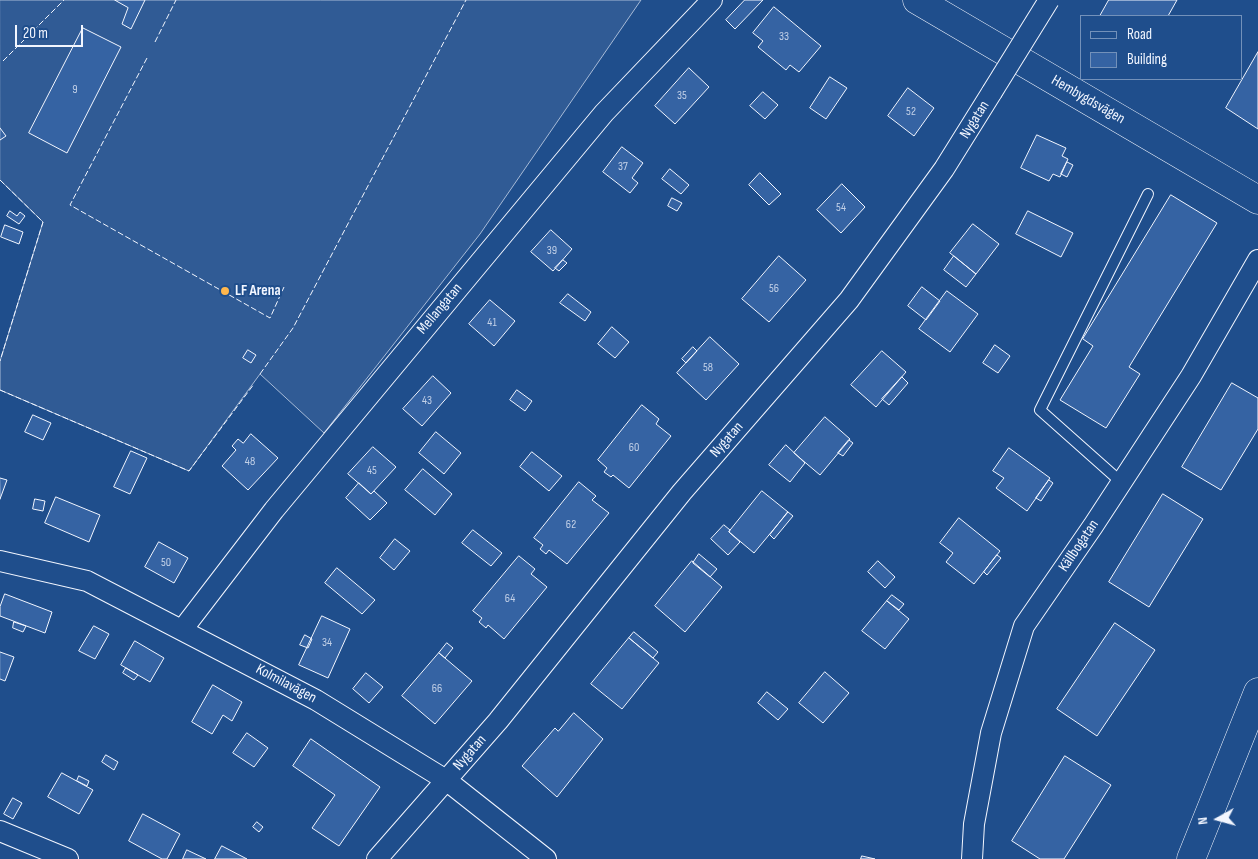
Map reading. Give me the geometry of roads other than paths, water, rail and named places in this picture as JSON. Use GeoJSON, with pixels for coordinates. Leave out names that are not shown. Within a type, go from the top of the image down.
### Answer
{"type":"FeatureCollection","features":[{"type":"Feature","properties":{"kind":"main road","name":"Hembygdsvägen"},"geometry":{"type":"LineString","coordinates":[[917,0],[1258,200]]}},
{"type":"Feature","properties":{"kind":"main road"},"geometry":{"type":"LineString","coordinates":[[1191,859],[1258,692]]}},
{"type":"Feature","properties":{"kind":"street","name":"Mellangatan"},"geometry":{"type":"LineString","coordinates":[[182,630],[274,510],[604,113],[712,0]]}},
{"type":"Feature","properties":{"kind":"street","name":"Nygatan"},"geometry":{"type":"LineString","coordinates":[[377,859],[498,721],[682,492],[849,300],[944,169],[1049,0]]}},
{"type":"Feature","properties":{"kind":"street","name":"Källbogatan"},"geometry":{"type":"LineString","coordinates":[[972,859],[974,824],[991,733],[1024,626],[1191,376],[1258,260]]}},
{"type":"Feature","properties":{"kind":"street","name":"Kolmilavägen"},"geometry":{"type":"LineString","coordinates":[[0,561],[86,582],[316,700],[446,780],[546,859]]}},
{"type":"Feature","properties":{"kind":"street"},"geometry":{"type":"LineString","coordinates":[[0,831],[68,859]]}},
{"type":"Feature","properties":{"kind":"lane"},"geometry":{"type":"LineString","coordinates":[[1121,482],[1040,410],[1148,194]]}},
{"type":"Feature","properties":{"kind":"place","name":"LF Arena"},"geometry":{"type":"Point","coordinates":[225,291]}}]}
